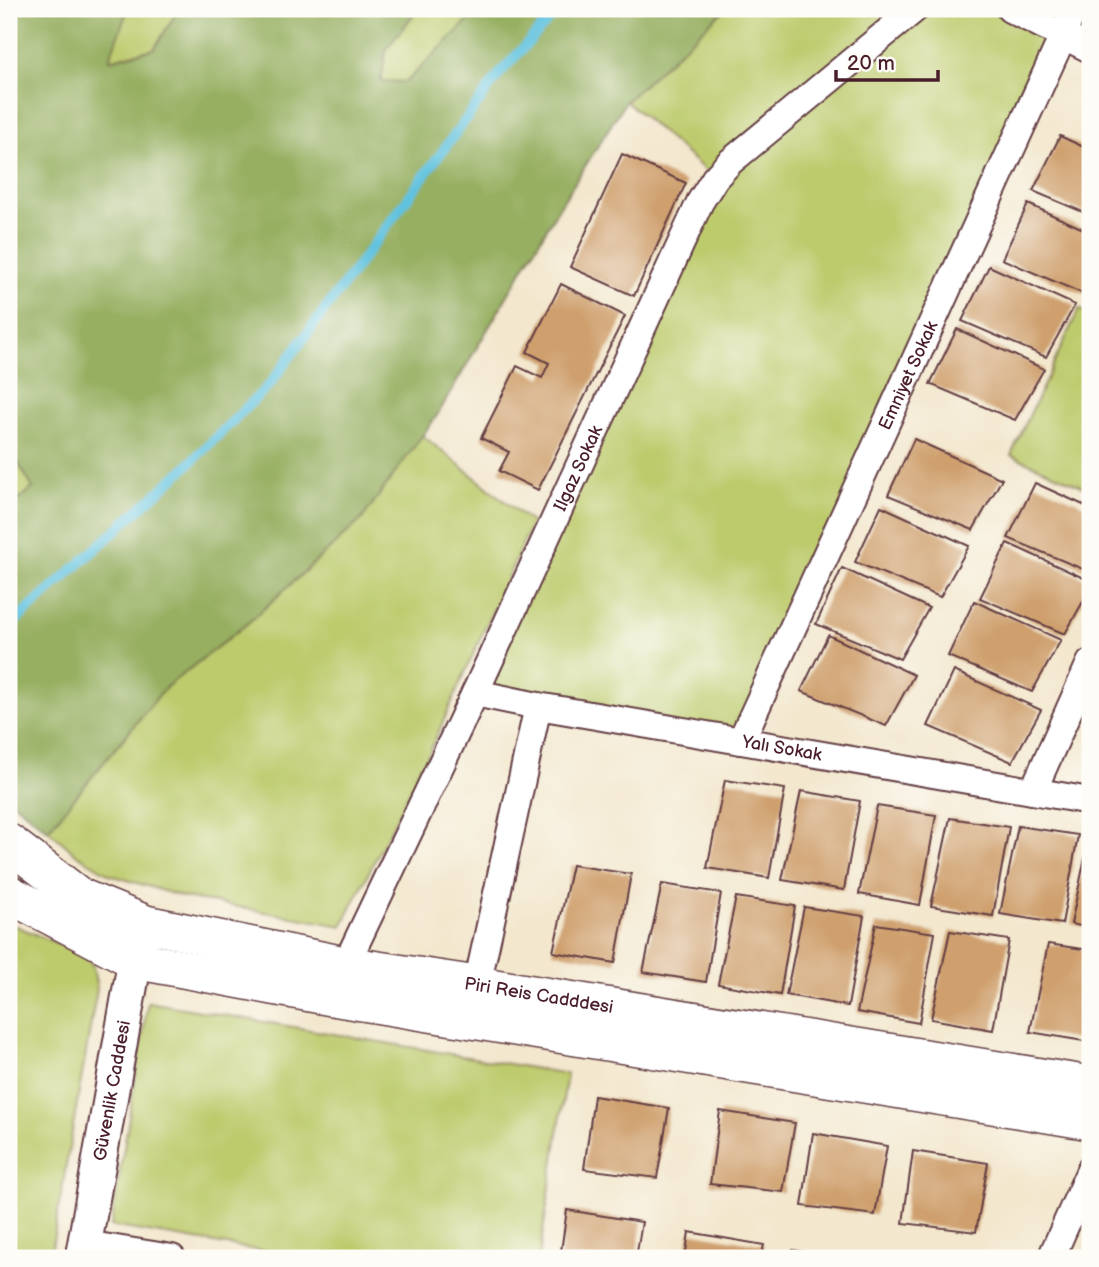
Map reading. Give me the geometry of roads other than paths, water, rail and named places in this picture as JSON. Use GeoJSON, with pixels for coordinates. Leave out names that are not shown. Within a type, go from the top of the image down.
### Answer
{"type":"FeatureCollection","features":[{"type":"Feature","properties":{"kind":"main road","name":"Piri Reis Cadddesi"},"geometry":{"type":"LineString","coordinates":[[9,844],[80,897],[146,924],[338,981],[1090,1121]]}},
{"type":"Feature","properties":{"kind":"main road","name":"Piri Reis Cadddesi"},"geometry":{"type":"LineString","coordinates":[[9,894],[135,960],[338,981],[477,985],[1090,1085]]}},
{"type":"Feature","properties":{"kind":"street","name":"Ilgaz Sokak"},"geometry":{"type":"LineString","coordinates":[[338,981],[475,693],[699,202],[730,162],[915,9]]}},
{"type":"Feature","properties":{"kind":"street"},"geometry":{"type":"LineString","coordinates":[[1010,9],[1090,49]]}},
{"type":"Feature","properties":{"kind":"street","name":"Emniyet Sokak"},"geometry":{"type":"LineString","coordinates":[[741,741],[1073,9]]}},
{"type":"Feature","properties":{"kind":"street"},"geometry":{"type":"LineString","coordinates":[[1033,791],[1090,663]]}},
{"type":"Feature","properties":{"kind":"street","name":"Yalı Sokak"},"geometry":{"type":"LineString","coordinates":[[475,693],[1090,802]]}},
{"type":"Feature","properties":{"kind":"street"},"geometry":{"type":"LineString","coordinates":[[477,985],[538,706]]}},
{"type":"Feature","properties":{"kind":"street","name":"Güvenlik Caddesi"},"geometry":{"type":"LineString","coordinates":[[84,1251],[135,960],[146,924]]}},
{"type":"Feature","properties":{"kind":"street"},"geometry":{"type":"LineString","coordinates":[[1051,1258],[1090,1170]]}},
{"type":"Feature","properties":{"kind":"street"},"geometry":{"type":"LineString","coordinates":[[84,1251],[172,1258]]}},
{"type":"Feature","properties":{"kind":"waterway"},"geometry":{"type":"LineString","coordinates":[[9,627],[185,468],[270,384],[501,72],[559,9]]}}]}
